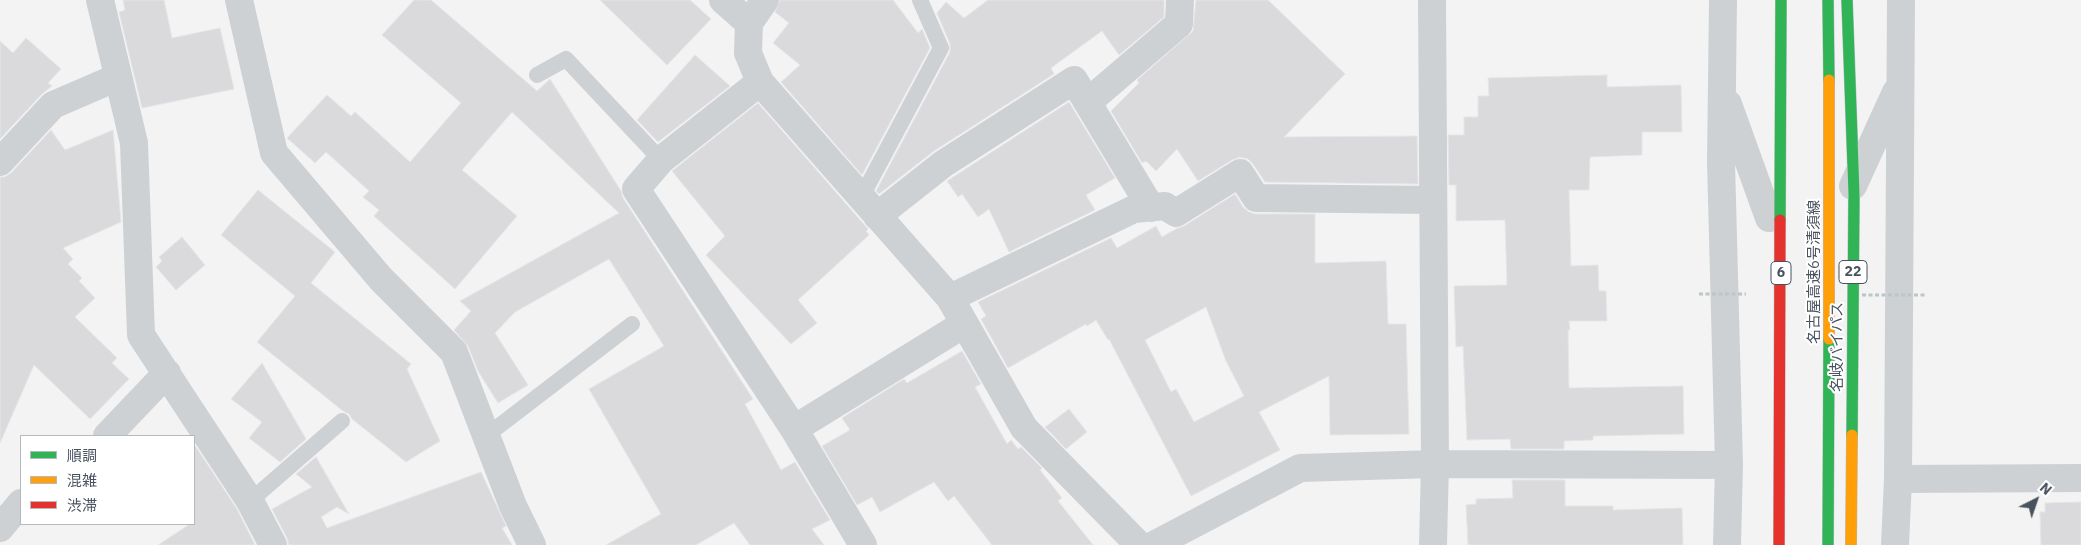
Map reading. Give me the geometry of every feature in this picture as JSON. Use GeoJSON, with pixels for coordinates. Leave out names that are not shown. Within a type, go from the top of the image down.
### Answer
{"type":"FeatureCollection","features":[{"type":"Feature","properties":{"kind":"highway"},"geometry":{"type":"LineString","coordinates":[[1767,545],[1770,0]]}},
{"type":"Feature","properties":{"kind":"highway","name":"6"},"geometry":{"type":"LineString","coordinates":[[1780,0],[1780,545]]}},
{"type":"Feature","properties":{"kind":"highway","name":"名古屋高速6号清須線"},"geometry":{"type":"LineString","coordinates":[[1828,0],[1830,224],[1828,545]]}},
{"type":"Feature","properties":{"kind":"highway","name":"名岐バイパス"},"geometry":{"type":"LineString","coordinates":[[1847,0],[1854,186],[1851,545]]}},
{"type":"Feature","properties":{"kind":"street"},"geometry":{"type":"LineString","coordinates":[[100,0],[134,143],[141,336],[250,501],[273,545]]}},
{"type":"Feature","properties":{"kind":"street"},"geometry":{"type":"LineString","coordinates":[[239,0],[274,153],[381,279],[454,352],[513,506],[532,545]]}},
{"type":"Feature","properties":{"kind":"street"},"geometry":{"type":"LineString","coordinates":[[723,0],[749,23]]}},
{"type":"Feature","properties":{"kind":"street"},"geometry":{"type":"LineString","coordinates":[[766,0],[749,23],[748,53],[760,82],[950,298],[1024,428],[1138,545]]}},
{"type":"Feature","properties":{"kind":"street"},"geometry":{"type":"LineString","coordinates":[[1088,102],[1179,24],[1180,0]]}},
{"type":"Feature","properties":{"kind":"street"},"geometry":{"type":"LineString","coordinates":[[1432,0],[1435,464],[1433,545]]}},
{"type":"Feature","properties":{"kind":"street"},"geometry":{"type":"LineString","coordinates":[[1723,0],[1721,162],[1728,465],[1727,545]]}},
{"type":"Feature","properties":{"kind":"street"},"geometry":{"type":"LineString","coordinates":[[1895,545],[1898,479],[1902,0]]}},
{"type":"Feature","properties":{"kind":"street"},"geometry":{"type":"LineString","coordinates":[[0,162],[53,105],[118,77]]}},
{"type":"Feature","properties":{"kind":"street"},"geometry":{"type":"LineString","coordinates":[[869,207],[943,164],[1074,80],[1151,208]]}},
{"type":"Feature","properties":{"kind":"street"},"geometry":{"type":"LineString","coordinates":[[1854,186],[1901,81]]}},
{"type":"Feature","properties":{"kind":"street"},"geometry":{"type":"LineString","coordinates":[[760,82],[661,160],[636,190],[794,429],[863,545]]}},
{"type":"Feature","properties":{"kind":"street"},"geometry":{"type":"LineString","coordinates":[[1722,88],[1769,218]]}},
{"type":"Feature","properties":{"kind":"street"},"geometry":{"type":"LineString","coordinates":[[950,298],[1134,209],[1165,206],[1176,213],[1240,173],[1256,198],[1433,200]]}},
{"type":"Feature","properties":{"kind":"street"},"geometry":{"type":"LineString","coordinates":[[794,429],[964,324]]}},
{"type":"Feature","properties":{"kind":"street"},"geometry":{"type":"LineString","coordinates":[[108,435],[166,373]]}},
{"type":"Feature","properties":{"kind":"street"},"geometry":{"type":"LineString","coordinates":[[1154,545],[1300,468],[1435,464],[1728,465]]}},
{"type":"Feature","properties":{"kind":"street"},"geometry":{"type":"LineString","coordinates":[[1898,479],[2081,478]]}},
{"type":"Feature","properties":{"kind":"street"},"geometry":{"type":"LineString","coordinates":[[0,528],[20,504]]}},
{"type":"Feature","properties":{"kind":"lane"},"geometry":{"type":"LineString","coordinates":[[869,207],[941,48],[920,0]]}},
{"type":"Feature","properties":{"kind":"lane"},"geometry":{"type":"LineString","coordinates":[[537,75],[566,58],[661,160]]}},
{"type":"Feature","properties":{"kind":"lane"},"geometry":{"type":"LineString","coordinates":[[486,436],[632,324]]}},
{"type":"Feature","properties":{"kind":"lane"},"geometry":{"type":"LineString","coordinates":[[250,501],[342,420]]}},
{"type":"Feature","properties":{"kind":"building"},"geometry":{"type":"Polygon","coordinates":[[[123,0],[164,0],[172,38],[220,28],[234,89],[142,108],[119,12],[125,10],[123,0]]]}},
{"type":"Feature","properties":{"kind":"building"},"geometry":{"type":"Polygon","coordinates":[[[414,0],[431,0],[537,91],[550,79],[621,191],[623,198],[753,399],[745,404],[781,470],[795,462],[830,520],[812,529],[824,545],[750,545],[734,523],[696,545],[606,545],[661,514],[589,389],[664,346],[609,259],[515,312],[495,333],[528,385],[498,403],[478,371],[468,346],[454,330],[471,311],[460,301],[619,213],[512,112],[462,170],[517,216],[455,289],[374,216],[379,210],[363,197],[369,191],[326,152],[315,163],[287,138],[327,95],[351,116],[355,112],[410,162],[461,103],[382,35],[414,0]]]}},
{"type":"Feature","properties":{"kind":"building"},"geometry":{"type":"Polygon","coordinates":[[[600,0],[690,0],[711,19],[667,65],[600,0]]]}},
{"type":"Feature","properties":{"kind":"building"},"geometry":{"type":"Polygon","coordinates":[[[780,0],[893,0],[918,33],[922,29],[930,48],[862,175],[781,82],[800,65],[773,43],[789,23],[775,12],[780,0]]]}},
{"type":"Feature","properties":{"kind":"building"},"geometry":{"type":"Polygon","coordinates":[[[988,0],[1164,0],[1164,17],[1119,55],[1102,31],[1051,68],[1054,74],[934,151],[879,194],[876,191],[950,52],[950,44],[937,13],[946,2],[964,18],[988,0]]]}},
{"type":"Feature","properties":{"kind":"building"},"geometry":{"type":"Polygon","coordinates":[[[1196,0],[1268,0],[1345,74],[1284,137],[1417,136],[1418,184],[1265,182],[1248,159],[1240,157],[1198,181],[1177,149],[1156,171],[1146,161],[1142,163],[1111,111],[1139,83],[1137,80],[1193,31],[1196,0]]]}},
{"type":"Feature","properties":{"kind":"building"},"geometry":{"type":"Polygon","coordinates":[[[26,38],[61,69],[48,83],[52,86],[42,94],[0,139],[0,41],[13,53],[26,38]]]}},
{"type":"Feature","properties":{"kind":"building"},"geometry":{"type":"Polygon","coordinates":[[[695,55],[730,86],[658,142],[637,120],[695,55]]]}},
{"type":"Feature","properties":{"kind":"building"},"geometry":{"type":"Polygon","coordinates":[[[1607,75],[1607,87],[1681,85],[1682,132],[1642,132],[1642,155],[1590,157],[1589,190],[1569,190],[1571,266],[1598,265],[1599,291],[1606,291],[1607,321],[1569,321],[1569,388],[1683,386],[1684,434],[1593,436],[1593,440],[1564,441],[1564,449],[1511,449],[1510,439],[1467,440],[1463,346],[1456,347],[1454,286],[1507,285],[1505,220],[1456,221],[1456,185],[1449,185],[1448,135],[1464,135],[1464,117],[1478,117],[1478,96],[1489,96],[1488,78],[1607,75]]]}},
{"type":"Feature","properties":{"kind":"building"},"geometry":{"type":"Polygon","coordinates":[[[1069,102],[1115,178],[1086,195],[1095,210],[1009,252],[989,209],[978,217],[962,194],[958,197],[947,181],[1069,102]]]}},
{"type":"Feature","properties":{"kind":"building"},"geometry":{"type":"Polygon","coordinates":[[[758,103],[868,229],[866,231],[869,235],[798,300],[817,323],[791,344],[706,255],[725,236],[672,171],[758,103]]]}},
{"type":"Feature","properties":{"kind":"building"},"geometry":{"type":"Polygon","coordinates":[[[51,130],[65,150],[113,130],[121,222],[63,248],[73,259],[68,264],[82,278],[79,281],[95,298],[75,317],[117,358],[112,363],[129,379],[90,419],[34,365],[0,443],[0,177],[5,177],[11,173],[51,130]]]}},
{"type":"Feature","properties":{"kind":"building"},"geometry":{"type":"Polygon","coordinates":[[[258,190],[335,252],[311,283],[411,364],[407,369],[440,441],[406,462],[352,419],[349,414],[257,342],[295,296],[221,235],[258,190]]]}},
{"type":"Feature","properties":{"kind":"building"},"geometry":{"type":"Polygon","coordinates":[[[1235,194],[1243,207],[1255,214],[1315,214],[1315,263],[1386,261],[1388,324],[1406,324],[1409,434],[1330,435],[1329,376],[1259,412],[1280,450],[1191,496],[1109,339],[1096,320],[1008,368],[981,319],[986,316],[978,302],[1111,238],[1117,248],[1156,226],[1162,237],[1184,226],[1235,194]],[[1206,307],[1145,340],[1171,392],[1176,389],[1194,422],[1244,396],[1226,361],[1206,307]]]}},
{"type":"Feature","properties":{"kind":"building"},"geometry":{"type":"Polygon","coordinates":[[[182,237],[205,265],[176,290],[156,267],[162,261],[159,257],[182,237]]]}},
{"type":"Feature","properties":{"kind":"building"},"geometry":{"type":"Polygon","coordinates":[[[962,351],[981,384],[975,387],[1007,444],[1011,440],[1018,449],[1021,447],[1042,468],[1040,470],[1062,498],[1058,501],[1093,545],[992,545],[954,496],[948,501],[934,482],[880,512],[872,497],[857,505],[822,446],[850,430],[842,418],[904,379],[907,383],[962,351]]]}},
{"type":"Feature","properties":{"kind":"building"},"geometry":{"type":"Polygon","coordinates":[[[262,363],[306,439],[280,462],[249,438],[262,422],[231,399],[262,363]]]}},
{"type":"Feature","properties":{"kind":"building"},"geometry":{"type":"Polygon","coordinates":[[[1069,409],[1087,432],[1066,449],[1045,427],[1069,409]]]}},
{"type":"Feature","properties":{"kind":"building"},"geometry":{"type":"Polygon","coordinates":[[[195,446],[237,509],[255,545],[158,545],[188,525],[195,525],[195,446]]]}},
{"type":"Feature","properties":{"kind":"building"},"geometry":{"type":"Polygon","coordinates":[[[316,457],[349,514],[337,507],[321,517],[327,528],[481,472],[506,526],[502,528],[512,545],[289,545],[272,509],[312,487],[296,474],[316,457]]]}},
{"type":"Feature","properties":{"kind":"building"},"geometry":{"type":"Polygon","coordinates":[[[1512,480],[1565,480],[1565,506],[1613,506],[1613,510],[1682,508],[1683,545],[1468,545],[1466,505],[1476,504],[1476,499],[1513,498],[1512,480]]]}},
{"type":"Feature","properties":{"kind":"building"},"geometry":{"type":"Polygon","coordinates":[[[2081,502],[2081,545],[2041,545],[2040,512],[2045,512],[2045,503],[2081,502]]]}},
{"type":"Feature","properties":{"kind":"traffic: fast"},"geometry":{"type":"LineString","coordinates":[[1780,220],[1781,0]]}},
{"type":"Feature","properties":{"kind":"traffic: fast"},"geometry":{"type":"LineString","coordinates":[[1828,0],[1829,80]]}},
{"type":"Feature","properties":{"kind":"traffic: fast"},"geometry":{"type":"LineString","coordinates":[[1847,0],[1854,194],[1852,435]]}},
{"type":"Feature","properties":{"kind":"traffic: fast"},"geometry":{"type":"LineString","coordinates":[[1828,545],[1829,339]]}},
{"type":"Feature","properties":{"kind":"traffic: slow"},"geometry":{"type":"LineString","coordinates":[[1829,80],[1829,339]]}},
{"type":"Feature","properties":{"kind":"traffic: slow"},"geometry":{"type":"LineString","coordinates":[[1851,545],[1852,435]]}},
{"type":"Feature","properties":{"kind":"traffic: jam"},"geometry":{"type":"LineString","coordinates":[[1779,545],[1780,220]]}}]}
